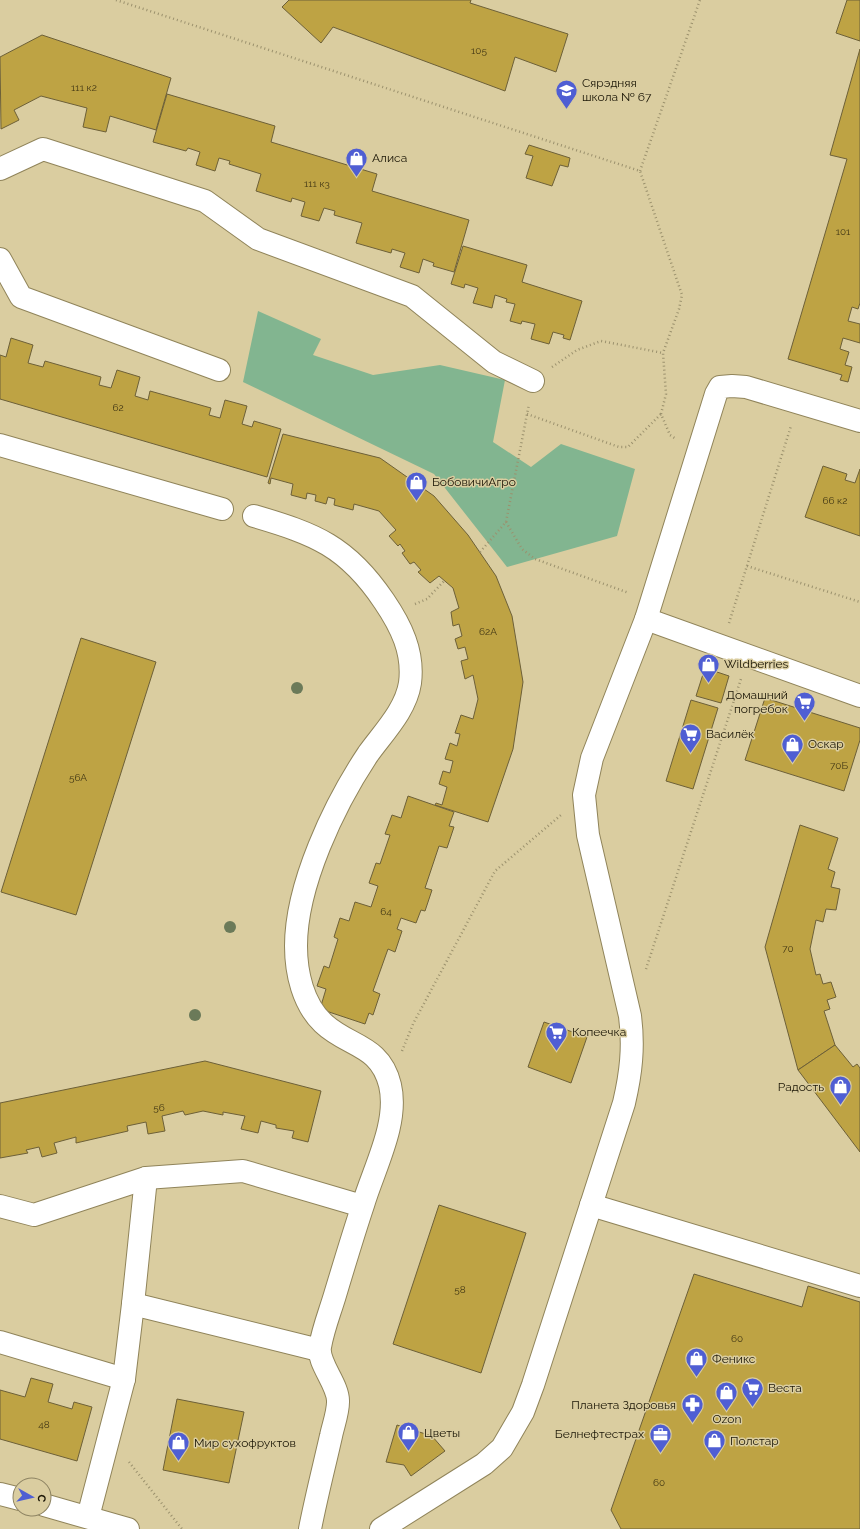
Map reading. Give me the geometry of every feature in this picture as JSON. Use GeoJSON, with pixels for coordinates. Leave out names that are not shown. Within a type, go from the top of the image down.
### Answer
{"type":"FeatureCollection","features":[{"type":"Feature","properties":{"kind":"lane"},"geometry":{"type":"LineString","coordinates":[[0,169],[43,149],[205,201],[258,239],[412,296],[494,362],[533,381]]}},
{"type":"Feature","properties":{"kind":"lane"},"geometry":{"type":"LineString","coordinates":[[0,259],[20,297],[219,370]]}},
{"type":"Feature","properties":{"kind":"lane"},"geometry":{"type":"LineString","coordinates":[[381,1529],[484,1464],[502,1448],[513,1432],[523,1412],[533,1385],[629,1084],[633,1038],[630,1016],[588,835],[584,795],[592,758],[649,610],[712,408],[720,387],[746,387],[860,421]]}},
{"type":"Feature","properties":{"kind":"lane"},"geometry":{"type":"LineString","coordinates":[[0,445],[222,509]]}},
{"type":"Feature","properties":{"kind":"lane"},"geometry":{"type":"LineString","coordinates":[[254,516],[298,529],[334,547],[369,579],[392,614],[406,641],[411,662],[409,687],[401,708],[346,789],[319,847],[298,916],[296,946],[298,970],[303,991],[313,1011],[323,1023],[338,1034],[369,1050],[380,1061],[389,1083],[393,1105],[389,1127],[362,1206],[319,1350],[339,1400],[310,1529]]}},
{"type":"Feature","properties":{"kind":"lane"},"geometry":{"type":"LineString","coordinates":[[649,610],[749,656],[860,696]]}},
{"type":"Feature","properties":{"kind":"lane"},"geometry":{"type":"LineString","coordinates":[[0,1206],[34,1215],[146,1178],[243,1171],[362,1206]]}},
{"type":"Feature","properties":{"kind":"lane"},"geometry":{"type":"LineString","coordinates":[[88,1517],[124,1379],[146,1178]]}},
{"type":"Feature","properties":{"kind":"lane"},"geometry":{"type":"LineString","coordinates":[[591,1205],[860,1286]]}},
{"type":"Feature","properties":{"kind":"lane"},"geometry":{"type":"LineString","coordinates":[[133,1304],[319,1350]]}},
{"type":"Feature","properties":{"kind":"lane"},"geometry":{"type":"LineString","coordinates":[[0,1342],[124,1379]]}},
{"type":"Feature","properties":{"kind":"lane"},"geometry":{"type":"LineString","coordinates":[[0,1494],[12,1497]]}},
{"type":"Feature","properties":{"kind":"lane"},"geometry":{"type":"LineString","coordinates":[[52,1507],[128,1529]]}},
{"type":"Feature","properties":{"kind":"path"},"geometry":{"type":"LineString","coordinates":[[116,0],[640,171]]}},
{"type":"Feature","properties":{"kind":"path"},"geometry":{"type":"LineString","coordinates":[[527,414],[619,447],[628,447],[661,414],[666,394],[663,353],[679,309],[682,295],[640,171],[700,0]]}},
{"type":"Feature","properties":{"kind":"path"},"geometry":{"type":"LineString","coordinates":[[480,552],[506,522],[533,381],[577,350],[601,341],[663,353]]}},
{"type":"Feature","properties":{"kind":"path"},"geometry":{"type":"LineString","coordinates":[[728,626],[798,402]]}},
{"type":"Feature","properties":{"kind":"path"},"geometry":{"type":"LineString","coordinates":[[661,414],[670,435],[698,452]]}},
{"type":"Feature","properties":{"kind":"path"},"geometry":{"type":"LineString","coordinates":[[506,522],[522,549],[535,559],[649,610]]}},
{"type":"Feature","properties":{"kind":"path"},"geometry":{"type":"LineString","coordinates":[[747,566],[860,602]]}},
{"type":"Feature","properties":{"kind":"path"},"geometry":{"type":"LineString","coordinates":[[392,614],[427,599],[444,581]]}},
{"type":"Feature","properties":{"kind":"path"},"geometry":{"type":"LineString","coordinates":[[645,971],[749,656]]}},
{"type":"Feature","properties":{"kind":"path"},"geometry":{"type":"LineString","coordinates":[[389,1083],[413,1024],[495,871],[584,795]]}},
{"type":"Feature","properties":{"kind":"path"},"geometry":{"type":"LineString","coordinates":[[108,1438],[182,1529]]}},
{"type":"Feature","properties":{"kind":"green space"},"geometry":{"type":"Polygon","coordinates":[[[258,311],[321,339],[313,355],[373,375],[440,365],[505,380],[493,442],[531,467],[561,444],[635,469],[617,536],[507,567],[434,474],[243,382],[258,311]]]}},
{"type":"Feature","properties":{"kind":"building"},"geometry":{"type":"Polygon","coordinates":[[[289,0],[471,0],[470,3],[568,34],[556,72],[515,57],[505,91],[333,27],[321,43],[282,7],[289,0]]]}},
{"type":"Feature","properties":{"kind":"building"},"geometry":{"type":"Polygon","coordinates":[[[847,0],[860,0],[860,41],[836,33],[847,0]]]}},
{"type":"Feature","properties":{"kind":"building"},"geometry":{"type":"Polygon","coordinates":[[[42,35],[171,78],[156,130],[110,116],[106,132],[83,127],[87,108],[41,96],[14,110],[19,120],[1,129],[0,57],[42,35]]]}},
{"type":"Feature","properties":{"kind":"building"},"geometry":{"type":"Polygon","coordinates":[[[860,49],[860,303],[858,309],[852,307],[848,321],[860,324],[860,343],[843,338],[840,349],[849,352],[845,365],[852,367],[848,382],[840,380],[842,375],[788,359],[847,159],[830,155],[860,49]]]}},
{"type":"Feature","properties":{"kind":"building"},"geometry":{"type":"Polygon","coordinates":[[[167,94],[275,126],[271,142],[377,174],[372,191],[469,220],[454,272],[433,266],[434,263],[423,259],[419,273],[400,267],[405,253],[392,249],[391,253],[356,243],[362,223],[334,215],[335,211],[324,208],[319,221],[301,216],[305,202],[292,198],[291,202],[256,191],[261,174],[229,164],[230,161],[219,158],[215,171],[196,165],[200,152],[188,148],[186,151],[153,142],[167,94]]]}},
{"type":"Feature","properties":{"kind":"building"},"geometry":{"type":"Polygon","coordinates":[[[529,145],[570,158],[568,167],[560,165],[552,186],[526,178],[533,156],[525,154],[529,145]]]}},
{"type":"Feature","properties":{"kind":"building"},"geometry":{"type":"Polygon","coordinates":[[[463,246],[527,265],[522,282],[582,301],[570,340],[563,338],[564,335],[553,332],[549,344],[531,339],[535,324],[522,321],[521,324],[510,321],[515,304],[506,302],[507,299],[495,295],[492,308],[473,303],[478,288],[465,284],[464,288],[451,284],[463,246]]]}},
{"type":"Feature","properties":{"kind":"building"},"geometry":{"type":"Polygon","coordinates":[[[11,338],[33,345],[28,363],[43,367],[45,361],[101,377],[99,385],[111,388],[117,370],[140,377],[135,396],[148,400],[150,391],[211,408],[209,415],[220,418],[225,400],[247,406],[242,424],[252,427],[254,421],[281,429],[267,477],[0,399],[0,355],[6,357],[11,338]]]}},
{"type":"Feature","properties":{"kind":"building"},"geometry":{"type":"Polygon","coordinates":[[[283,434],[380,458],[434,496],[468,535],[496,576],[512,616],[523,682],[513,749],[488,822],[435,805],[436,803],[442,805],[447,787],[439,784],[443,771],[450,773],[453,761],[445,759],[450,743],[457,746],[460,734],[455,733],[461,715],[473,719],[478,699],[473,675],[465,679],[461,661],[468,659],[465,647],[458,649],[455,639],[462,636],[459,624],[453,626],[451,612],[459,608],[453,588],[439,576],[430,583],[418,572],[421,570],[414,562],[410,564],[402,553],[405,551],[400,544],[398,546],[389,536],[396,530],[379,511],[354,504],[353,510],[334,505],[335,499],[328,497],[326,504],[315,501],[316,495],[307,493],[306,499],[291,495],[293,484],[271,478],[270,484],[268,483],[283,434]]]}},
{"type":"Feature","properties":{"kind":"building"},"geometry":{"type":"Polygon","coordinates":[[[823,466],[847,474],[845,480],[855,483],[860,469],[860,536],[805,517],[823,466]]]}},
{"type":"Feature","properties":{"kind":"building"},"geometry":{"type":"Polygon","coordinates":[[[81,638],[156,662],[76,915],[1,892],[81,638]]]}},
{"type":"Feature","properties":{"kind":"building"},"geometry":{"type":"Polygon","coordinates":[[[705,668],[729,676],[721,703],[696,696],[705,668]]]}},
{"type":"Feature","properties":{"kind":"building"},"geometry":{"type":"Polygon","coordinates":[[[765,698],[860,728],[860,740],[844,791],[745,760],[765,698]]]}},
{"type":"Feature","properties":{"kind":"building"},"geometry":{"type":"Polygon","coordinates":[[[691,700],[718,708],[693,789],[666,781],[691,700]]]}},
{"type":"Feature","properties":{"kind":"building"},"geometry":{"type":"Polygon","coordinates":[[[408,796],[454,812],[449,826],[454,827],[447,848],[439,846],[425,888],[432,890],[425,911],[421,910],[416,923],[401,918],[397,929],[402,931],[395,952],[388,949],[373,991],[380,994],[373,1015],[369,1013],[365,1024],[320,1009],[326,989],[317,986],[324,966],[329,968],[338,939],[334,937],[340,918],[349,921],[355,902],[371,907],[378,886],[369,883],[376,863],[380,864],[390,835],[385,834],[392,815],[401,818],[408,796]]]}},
{"type":"Feature","properties":{"kind":"building"},"geometry":{"type":"Polygon","coordinates":[[[800,825],[838,838],[828,869],[835,872],[831,887],[840,889],[836,910],[826,909],[823,922],[816,920],[810,949],[816,975],[820,974],[823,984],[831,982],[836,997],[827,1000],[830,1009],[824,1011],[835,1045],[798,1070],[765,947],[800,825]]]}},
{"type":"Feature","properties":{"kind":"building","name":"Копеечка"},"geometry":{"type":"Polygon","coordinates":[[[544,1022],[587,1037],[571,1083],[528,1067],[544,1022]]]}},
{"type":"Feature","properties":{"kind":"building"},"geometry":{"type":"Polygon","coordinates":[[[835,1045],[853,1067],[857,1064],[860,1068],[860,1152],[798,1070],[835,1045]]]}},
{"type":"Feature","properties":{"kind":"building"},"geometry":{"type":"Polygon","coordinates":[[[205,1061],[321,1091],[308,1142],[292,1138],[294,1131],[276,1128],[276,1125],[261,1121],[258,1133],[241,1129],[245,1116],[223,1112],[223,1115],[203,1111],[185,1115],[183,1111],[162,1116],[165,1131],[148,1134],[146,1122],[127,1126],[128,1131],[76,1143],[76,1137],[54,1143],[57,1153],[42,1157],[39,1147],[26,1150],[28,1153],[0,1158],[0,1103],[205,1061]]]}},
{"type":"Feature","properties":{"kind":"building"},"geometry":{"type":"Polygon","coordinates":[[[439,1205],[526,1233],[481,1373],[393,1344],[439,1205]]]}},
{"type":"Feature","properties":{"kind":"building","name":"Веста"},"geometry":{"type":"Polygon","coordinates":[[[694,1274],[802,1307],[808,1286],[860,1302],[860,1529],[621,1529],[611,1510],[694,1274]]]}},
{"type":"Feature","properties":{"kind":"building"},"geometry":{"type":"Polygon","coordinates":[[[31,1378],[53,1384],[48,1402],[72,1409],[74,1402],[92,1407],[77,1461],[0,1439],[0,1390],[25,1397],[31,1378]]]}},
{"type":"Feature","properties":{"kind":"building"},"geometry":{"type":"Polygon","coordinates":[[[177,1399],[244,1412],[229,1483],[163,1470],[177,1399]]]}},
{"type":"Feature","properties":{"kind":"building"},"geometry":{"type":"Polygon","coordinates":[[[397,1425],[432,1436],[445,1451],[411,1476],[404,1465],[386,1462],[397,1425]]]}},
{"type":"Feature","properties":{"kind":"place","name":"Сярэдняя школа № 67"},"geometry":{"type":"Point","coordinates":[567,110]}},
{"type":"Feature","properties":{"kind":"place","name":"Алиса"},"geometry":{"type":"Point","coordinates":[356,178]}},
{"type":"Feature","properties":{"kind":"place","name":"БобовичиАгро"},"geometry":{"type":"Point","coordinates":[416,502]}},
{"type":"Feature","properties":{"kind":"place","name":"Wildberries"},"geometry":{"type":"Point","coordinates":[708,684]}},
{"type":"Feature","properties":{"kind":"place","name":"Домашний погребок"},"geometry":{"type":"Point","coordinates":[804,722]}},
{"type":"Feature","properties":{"kind":"place","name":"Василёк"},"geometry":{"type":"Point","coordinates":[690,754]}},
{"type":"Feature","properties":{"kind":"place","name":"Оскар"},"geometry":{"type":"Point","coordinates":[792,764]}},
{"type":"Feature","properties":{"kind":"place","name":"Копеечка"},"geometry":{"type":"Point","coordinates":[557,1052]}},
{"type":"Feature","properties":{"kind":"place","name":"Радость"},"geometry":{"type":"Point","coordinates":[840,1106]}},
{"type":"Feature","properties":{"kind":"place","name":"Феникс"},"geometry":{"type":"Point","coordinates":[696,1378]}},
{"type":"Feature","properties":{"kind":"place","name":"Веста"},"geometry":{"type":"Point","coordinates":[753,1408]}},
{"type":"Feature","properties":{"kind":"place","name":"Ozon"},"geometry":{"type":"Point","coordinates":[727,1412]}},
{"type":"Feature","properties":{"kind":"place","name":"Планета Здоровья"},"geometry":{"type":"Point","coordinates":[692,1424]}},
{"type":"Feature","properties":{"kind":"place","name":"Цветы"},"geometry":{"type":"Point","coordinates":[409,1452]}},
{"type":"Feature","properties":{"kind":"place","name":"Белнефтестрах"},"geometry":{"type":"Point","coordinates":[660,1454]}},
{"type":"Feature","properties":{"kind":"place","name":"Полстар"},"geometry":{"type":"Point","coordinates":[714,1460]}},
{"type":"Feature","properties":{"kind":"place","name":"Мир сухофруктов"},"geometry":{"type":"Point","coordinates":[178,1462]}}]}
